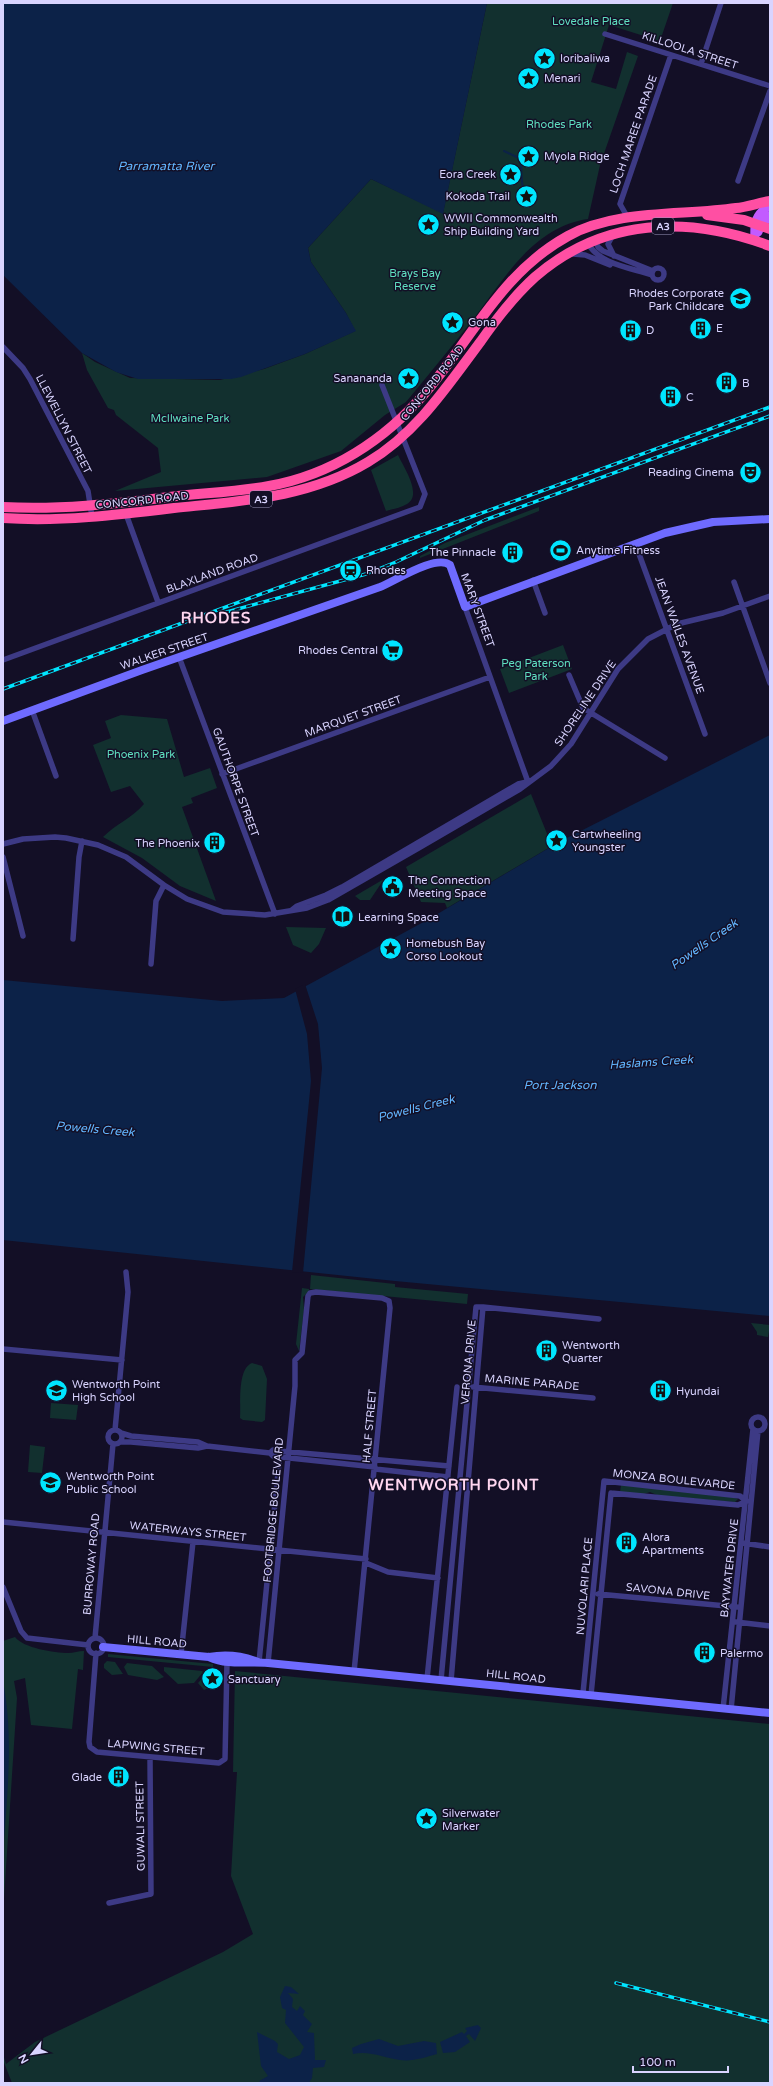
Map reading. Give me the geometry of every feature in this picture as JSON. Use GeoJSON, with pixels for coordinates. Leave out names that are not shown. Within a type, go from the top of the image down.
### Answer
{"type":"FeatureCollection","features":[{"type":"Feature","properties":{"kind":"highway"},"geometry":{"type":"LineString","coordinates":[[679,212],[736,208],[770,201]]}},
{"type":"Feature","properties":{"kind":"highway","name":"CONCORD ROAD"},"geometry":{"type":"LineString","coordinates":[[3,507],[91,506],[269,486],[314,473],[343,460],[385,433],[397,423],[425,393],[470,336],[498,295],[517,273],[542,252],[570,235],[588,228],[628,218],[679,212]]}},
{"type":"Feature","properties":{"kind":"highway","name":"A3"},"geometry":{"type":"LineString","coordinates":[[679,212],[729,217],[762,226]]}},
{"type":"Feature","properties":{"kind":"highway","name":"CONCORD ROAD"},"geometry":{"type":"LineString","coordinates":[[3,518],[37,520],[126,514],[290,494],[334,480],[377,457],[403,436],[427,412],[513,299],[541,272],[566,256],[592,242],[614,234],[641,228],[675,227],[713,230],[755,240]]}},
{"type":"Feature","properties":{"kind":"highway"},"geometry":{"type":"LineString","coordinates":[[588,228],[592,242]]}},
{"type":"Feature","properties":{"kind":"highway","name":"A3"},"geometry":{"type":"LineString","coordinates":[[755,240],[770,246]]}},
{"type":"Feature","properties":{"kind":"main road"},"geometry":{"type":"LineString","coordinates":[[762,226],[758,215],[770,205]]}},
{"type":"Feature","properties":{"kind":"main road"},"geometry":{"type":"LineString","coordinates":[[755,240],[762,226],[770,216]]}},
{"type":"Feature","properties":{"kind":"street"},"geometry":{"type":"LineString","coordinates":[[701,64],[721,3]]}},
{"type":"Feature","properties":{"kind":"street","name":"KILLOOLA STREET"},"geometry":{"type":"LineString","coordinates":[[605,34],[770,86]]}},
{"type":"Feature","properties":{"kind":"street","name":"LOCH MAREE PARADE"},"geometry":{"type":"LineString","coordinates":[[628,218],[620,204],[671,55]]}},
{"type":"Feature","properties":{"kind":"street"},"geometry":{"type":"LineString","coordinates":[[738,181],[770,91]]}},
{"type":"Feature","properties":{"kind":"street"},"geometry":{"type":"LineString","coordinates":[[614,234],[608,244],[614,256]]}},
{"type":"Feature","properties":{"kind":"street"},"geometry":{"type":"LineString","coordinates":[[592,242],[600,249],[653,273],[602,257],[593,252],[592,242]]}},
{"type":"Feature","properties":{"kind":"street"},"geometry":{"type":"LineString","coordinates":[[566,256],[578,254],[612,265],[630,267]]}},
{"type":"Feature","properties":{"kind":"street","name":"LLEWELLYN STREET"},"geometry":{"type":"LineString","coordinates":[[3,347],[24,368],[30,379],[88,491],[92,517]]}},
{"type":"Feature","properties":{"kind":"street"},"geometry":{"type":"LineString","coordinates":[[382,385],[403,436]]}},
{"type":"Feature","properties":{"kind":"street","name":"BLAXLAND ROAD"},"geometry":{"type":"LineString","coordinates":[[3,660],[420,507],[424,500],[425,494],[403,436]]}},
{"type":"Feature","properties":{"kind":"street"},"geometry":{"type":"LineString","coordinates":[[126,514],[158,602]]}},
{"type":"Feature","properties":{"kind":"street"},"geometry":{"type":"LineString","coordinates":[[465,607],[533,580],[635,543],[698,525],[733,520],[770,519]]}},
{"type":"Feature","properties":{"kind":"street","name":"JEAN WAILES AVENUE"},"geometry":{"type":"LineString","coordinates":[[635,543],[705,734]]}},
{"type":"Feature","properties":{"kind":"street","name":"MARY STREET"},"geometry":{"type":"LineString","coordinates":[[445,562],[450,566],[528,782]]}},
{"type":"Feature","properties":{"kind":"street","name":"WALKER STREET"},"geometry":{"type":"LineString","coordinates":[[3,721],[390,583],[411,571],[432,564],[445,562]]}},
{"type":"Feature","properties":{"kind":"street"},"geometry":{"type":"LineString","coordinates":[[533,580],[545,613]]}},
{"type":"Feature","properties":{"kind":"street"},"geometry":{"type":"LineString","coordinates":[[734,582],[770,683]]}},
{"type":"Feature","properties":{"kind":"street","name":"SHORELINE DRIVE"},"geometry":{"type":"LineString","coordinates":[[3,844],[23,839],[43,837],[66,838],[82,841],[103,847],[126,857],[164,885],[187,899],[223,912],[254,915],[275,914],[292,910],[297,906],[337,890],[518,784],[528,782],[551,766],[563,754],[606,687],[628,657],[648,639],[666,628],[743,606],[770,596]]}},
{"type":"Feature","properties":{"kind":"street","name":"GAUTHORPE STREET"},"geometry":{"type":"LineString","coordinates":[[179,657],[275,914]]}},
{"type":"Feature","properties":{"kind":"street"},"geometry":{"type":"LineString","coordinates":[[569,675],[580,704],[590,713],[666,758]]}},
{"type":"Feature","properties":{"kind":"street","name":"MARQUET STREET"},"geometry":{"type":"LineString","coordinates":[[222,774],[490,677]]}},
{"type":"Feature","properties":{"kind":"street"},"geometry":{"type":"LineString","coordinates":[[32,710],[56,776]]}},
{"type":"Feature","properties":{"kind":"street"},"geometry":{"type":"LineString","coordinates":[[73,939],[79,857],[82,841]]}},
{"type":"Feature","properties":{"kind":"street"},"geometry":{"type":"LineString","coordinates":[[3,857],[23,936]]}},
{"type":"Feature","properties":{"kind":"street"},"geometry":{"type":"LineString","coordinates":[[151,964],[156,901],[164,885]]}},
{"type":"Feature","properties":{"kind":"street"},"geometry":{"type":"LineString","coordinates":[[120,1442],[122,1438],[118,1431],[128,1292],[126,1272]]}},
{"type":"Feature","properties":{"kind":"street","name":"HALF STREET"},"geometry":{"type":"LineString","coordinates":[[295,1360],[302,1353],[307,1298],[310,1293],[316,1292],[382,1298],[389,1301],[390,1308],[375,1468],[354,1672]]}},
{"type":"Feature","properties":{"kind":"street","name":"VERONA DRIVE"},"geometry":{"type":"LineString","coordinates":[[441,1680],[476,1307],[483,1307],[451,1681]]}},
{"type":"Feature","properties":{"kind":"street"},"geometry":{"type":"LineString","coordinates":[[483,1307],[599,1319]]}},
{"type":"Feature","properties":{"kind":"street"},"geometry":{"type":"LineString","coordinates":[[3,1349],[122,1360]]}},
{"type":"Feature","properties":{"kind":"street","name":"FOOTBRIDGE BOULEVARD"},"geometry":{"type":"LineString","coordinates":[[268,1663],[295,1386],[295,1360]]}},
{"type":"Feature","properties":{"kind":"street","name":"VERONA DRIVE"},"geometry":{"type":"LineString","coordinates":[[427,1679],[457,1387]]}},
{"type":"Feature","properties":{"kind":"street","name":"MARINE PARADE"},"geometry":{"type":"LineString","coordinates":[[468,1387],[593,1398]]}},
{"type":"Feature","properties":{"kind":"street"},"geometry":{"type":"LineString","coordinates":[[754,1417],[761,1417],[768,1423],[764,1428],[755,1430],[750,1423],[754,1417]]}},
{"type":"Feature","properties":{"kind":"street","name":"BAYWATER DRIVE"},"geometry":{"type":"LineString","coordinates":[[727,1710],[755,1430]]}},
{"type":"Feature","properties":{"kind":"street"},"geometry":{"type":"LineString","coordinates":[[207,1446],[198,1448],[131,1442],[120,1442],[113,1444],[108,1437],[111,1431],[118,1431],[131,1436],[198,1442],[207,1446],[270,1453],[273,1456],[280,1454],[448,1477]]}},
{"type":"Feature","properties":{"kind":"street","name":"BURROWAY ROAD"},"geometry":{"type":"LineString","coordinates":[[95,1638],[113,1444]]}},
{"type":"Feature","properties":{"kind":"street","name":"FOOTBRIDGE BOULEVARD"},"geometry":{"type":"LineString","coordinates":[[259,1662],[280,1454]]}},
{"type":"Feature","properties":{"kind":"street"},"geometry":{"type":"LineString","coordinates":[[288,1455],[449,1466]]}},
{"type":"Feature","properties":{"kind":"street"},"geometry":{"type":"LineString","coordinates":[[460,1472],[469,1472]]}},
{"type":"Feature","properties":{"kind":"street","name":"MONZA BOULEVARDE"},"geometry":{"type":"LineString","coordinates":[[604,1481],[740,1496],[748,1501]]}},
{"type":"Feature","properties":{"kind":"street","name":"MONZA BOULEVARDE"},"geometry":{"type":"LineString","coordinates":[[604,1481],[611,1493],[738,1505],[748,1501]]}},
{"type":"Feature","properties":{"kind":"street","name":"NUVOLARI PLACE"},"geometry":{"type":"LineString","coordinates":[[587,1694],[593,1594],[604,1481]]}},
{"type":"Feature","properties":{"kind":"street","name":"NUVOLARI PLACE"},"geometry":{"type":"LineString","coordinates":[[587,1694],[611,1493]]}},
{"type":"Feature","properties":{"kind":"street","name":"WATERWAYS STREET"},"geometry":{"type":"LineString","coordinates":[[3,1522],[270,1549],[366,1561]]}},
{"type":"Feature","properties":{"kind":"street"},"geometry":{"type":"LineString","coordinates":[[181,1654],[193,1542]]}},
{"type":"Feature","properties":{"kind":"street"},"geometry":{"type":"LineString","coordinates":[[744,1543],[770,1547]]}},
{"type":"Feature","properties":{"kind":"street"},"geometry":{"type":"LineString","coordinates":[[366,1561],[388,1572],[438,1578]]}},
{"type":"Feature","properties":{"kind":"street"},"geometry":{"type":"LineString","coordinates":[[450,1578],[460,1579]]}},
{"type":"Feature","properties":{"kind":"street"},"geometry":{"type":"LineString","coordinates":[[3,1587],[21,1631],[27,1638],[88,1645]]}},
{"type":"Feature","properties":{"kind":"street","name":"SAVONA DRIVE"},"geometry":{"type":"LineString","coordinates":[[593,1594],[738,1608]]}},
{"type":"Feature","properties":{"kind":"street"},"geometry":{"type":"LineString","coordinates":[[736,1622],[770,1626]]}},
{"type":"Feature","properties":{"kind":"street"},"geometry":{"type":"LineString","coordinates":[[95,1638],[102,1642],[103,1647],[101,1651],[96,1653],[90,1650],[88,1645],[90,1640],[95,1638]]}},
{"type":"Feature","properties":{"kind":"street","name":"HILL ROAD"},"geometry":{"type":"LineString","coordinates":[[103,1647],[209,1656],[220,1655],[249,1658],[259,1662],[268,1663],[587,1694],[727,1710],[770,1713]]}},
{"type":"Feature","properties":{"kind":"street","name":"LAPWING STREET"},"geometry":{"type":"LineString","coordinates":[[96,1653],[89,1742],[90,1746],[98,1752],[220,1763],[225,1760],[227,1662]]}},
{"type":"Feature","properties":{"kind":"street","name":"HILL ROAD"},"geometry":{"type":"LineString","coordinates":[[209,1656],[227,1662],[248,1664],[259,1662]]}},
{"type":"Feature","properties":{"kind":"street","name":"GUWALI STREET"},"geometry":{"type":"LineString","coordinates":[[109,1903],[151,1894],[150,1757]]}},
{"type":"Feature","properties":{"kind":"green space"},"geometry":{"type":"Polygon","coordinates":[[[487,3],[673,3],[660,41],[609,25],[591,82],[616,89],[627,52],[638,56],[600,165],[588,219],[568,224],[551,233],[535,244],[520,258],[463,332],[406,402],[385,415],[341,451],[267,477],[115,491],[161,472],[158,448],[116,415],[114,410],[108,408],[87,370],[82,353],[95,362],[130,378],[220,380],[264,369],[305,354],[355,331],[346,313],[311,262],[308,248],[371,179],[443,213],[487,3]]]}},
{"type":"Feature","properties":{"kind":"green space"},"geometry":{"type":"Polygon","coordinates":[[[398,455],[413,487],[413,494],[411,500],[407,504],[386,511],[371,470],[398,455]]]}},
{"type":"Feature","properties":{"kind":"green space"},"geometry":{"type":"Polygon","coordinates":[[[539,507],[539,511],[420,558],[420,556],[445,543],[539,507]]]}},
{"type":"Feature","properties":{"kind":"green space","name":"Peg Paterson Park"},"geometry":{"type":"Polygon","coordinates":[[[563,645],[572,669],[509,693],[500,669],[563,645]]]}},
{"type":"Feature","properties":{"kind":"green space","name":"Phoenix Park"},"geometry":{"type":"Polygon","coordinates":[[[121,715],[167,719],[184,777],[210,768],[217,788],[191,798],[193,803],[182,807],[216,901],[180,886],[142,858],[103,837],[144,804],[130,786],[111,792],[93,745],[111,738],[105,721],[121,715]]]}},
{"type":"Feature","properties":{"kind":"green space"},"geometry":{"type":"Polygon","coordinates":[[[531,794],[552,846],[447,908],[445,903],[421,902],[406,867],[531,794]]]}},
{"type":"Feature","properties":{"kind":"green space"},"geometry":{"type":"Polygon","coordinates":[[[384,879],[370,900],[360,900],[355,896],[384,879]]]}},
{"type":"Feature","properties":{"kind":"green space"},"geometry":{"type":"Polygon","coordinates":[[[286,927],[326,928],[319,944],[311,953],[293,945],[286,927]]]}},
{"type":"Feature","properties":{"kind":"green space"},"geometry":{"type":"Polygon","coordinates":[[[311,1275],[395,1284],[395,1287],[468,1294],[467,1304],[310,1289],[311,1275]]]}},
{"type":"Feature","properties":{"kind":"green space"},"geometry":{"type":"Polygon","coordinates":[[[302,1288],[309,1289],[309,1291],[303,1297],[304,1310],[299,1351],[296,1344],[302,1288]]]}},
{"type":"Feature","properties":{"kind":"green space"},"geometry":{"type":"Polygon","coordinates":[[[751,1323],[770,1325],[768,1337],[757,1335],[757,1332],[751,1323]]]}},
{"type":"Feature","properties":{"kind":"green space"},"geometry":{"type":"Polygon","coordinates":[[[252,1363],[262,1366],[267,1379],[265,1420],[262,1422],[243,1420],[240,1418],[242,1379],[247,1367],[252,1363]]]}},
{"type":"Feature","properties":{"kind":"green space"},"geometry":{"type":"Polygon","coordinates":[[[51,1403],[78,1405],[76,1420],[50,1418],[51,1403]]]}},
{"type":"Feature","properties":{"kind":"green space"},"geometry":{"type":"Polygon","coordinates":[[[30,1445],[45,1447],[42,1473],[28,1472],[30,1445]]]}},
{"type":"Feature","properties":{"kind":"green space"},"geometry":{"type":"Polygon","coordinates":[[[621,1485],[727,1496],[738,1499],[735,1502],[659,1496],[650,1492],[641,1495],[620,1492],[621,1485]]]}},
{"type":"Feature","properties":{"kind":"green space"},"geometry":{"type":"Polygon","coordinates":[[[15,1637],[19,1641],[32,1647],[48,1651],[68,1653],[84,1651],[83,1670],[78,1669],[72,1729],[31,1725],[25,1678],[14,1681],[17,1698],[3,1914],[3,1641],[15,1637]]]}},
{"type":"Feature","properties":{"kind":"green space"},"geometry":{"type":"Polygon","coordinates":[[[108,1654],[213,1664],[213,1667],[108,1657],[108,1654]]]}},
{"type":"Feature","properties":{"kind":"green space"},"geometry":{"type":"Polygon","coordinates":[[[107,1661],[115,1662],[123,1674],[112,1675],[104,1668],[104,1664],[107,1661]]]}},
{"type":"Feature","properties":{"kind":"green space"},"geometry":{"type":"Polygon","coordinates":[[[127,1663],[152,1666],[164,1677],[157,1680],[128,1675],[124,1667],[127,1663]]]}},
{"type":"Feature","properties":{"kind":"green space"},"geometry":{"type":"Polygon","coordinates":[[[164,1667],[203,1672],[194,1683],[178,1684],[164,1671],[164,1667]]]}},
{"type":"Feature","properties":{"kind":"green space"},"geometry":{"type":"Polygon","coordinates":[[[235,1671],[770,1724],[770,2083],[12,2083],[3,2060],[3,2054],[6,2064],[35,2042],[223,1952],[253,1934],[231,1876],[237,1772],[233,1772],[235,1671]]]}},
{"type":"Feature","properties":{"kind":"green space"},"geometry":{"type":"Polygon","coordinates":[[[208,1672],[216,1676],[217,1684],[204,1690],[198,1683],[208,1672]]]}},
{"type":"Feature","properties":{"kind":"water","name":"Parramatta River"},"geometry":{"type":"Polygon","coordinates":[[[3,3],[487,3],[443,214],[371,179],[308,248],[311,262],[346,313],[356,331],[305,354],[241,377],[231,379],[138,379],[116,372],[82,353],[3,275],[3,3]]]}},
{"type":"Feature","properties":{"kind":"water","name":"Port Jackson"},"geometry":{"type":"Polygon","coordinates":[[[770,735],[770,1316],[395,1281],[3,1240],[3,980],[222,1001],[284,998],[429,919],[559,842],[770,735]]]}},
{"type":"Feature","properties":{"kind":"water"},"geometry":{"type":"Polygon","coordinates":[[[3,1681],[8,1724],[9,1768],[3,1854],[3,1681]]]}},
{"type":"Feature","properties":{"kind":"water"},"geometry":{"type":"Polygon","coordinates":[[[285,1986],[291,1987],[299,1994],[288,1993],[293,1999],[292,2007],[297,2011],[300,2006],[305,2011],[303,2015],[312,2024],[307,2032],[314,2033],[315,2060],[326,2060],[324,2067],[313,2068],[312,2078],[309,2083],[261,2083],[259,2081],[268,2076],[261,2066],[257,2032],[275,2041],[278,2044],[277,2052],[289,2059],[300,2055],[304,2047],[285,2023],[286,2010],[282,2008],[280,1997],[285,1986]]]}},
{"type":"Feature","properties":{"kind":"water"},"geometry":{"type":"Polygon","coordinates":[[[478,2025],[481,2028],[475,2041],[469,2034],[466,2036],[470,2042],[455,2052],[443,2053],[440,2042],[462,2032],[464,2034],[467,2031],[465,2028],[478,2025]]]}},
{"type":"Feature","properties":{"kind":"water"},"geometry":{"type":"Polygon","coordinates":[[[379,2039],[398,2046],[424,2041],[436,2043],[437,2054],[419,2059],[405,2060],[365,2053],[353,2054],[352,2048],[379,2039]]]}},
{"type":"Feature","properties":{"kind":"pier"},"geometry":{"type":"Polygon","coordinates":[[[305,984],[318,1024],[322,1068],[303,1273],[292,1272],[311,1081],[307,1034],[295,989],[305,984]]]}},
{"type":"Feature","properties":{"kind":"waterway"},"geometry":{"type":"LineString","coordinates":[[504,151],[519,158],[524,192]]}},
{"type":"Feature","properties":{"kind":"railway"},"geometry":{"type":"LineString","coordinates":[[3,689],[770,407]]}},
{"type":"Feature","properties":{"kind":"railway"},"geometry":{"type":"LineString","coordinates":[[223,613],[366,574],[396,562],[485,520],[770,416]]}},
{"type":"Feature","properties":{"kind":"railway"},"geometry":{"type":"LineString","coordinates":[[616,1983],[770,2022]]}},
{"type":"Feature","properties":{"kind":"place","name":"Ioribaliwa"},"geometry":{"type":"Point","coordinates":[545,58]}},
{"type":"Feature","properties":{"kind":"place","name":"Menari"},"geometry":{"type":"Point","coordinates":[528,78]}},
{"type":"Feature","properties":{"kind":"place","name":"Myola Ridge"},"geometry":{"type":"Point","coordinates":[528,156]}},
{"type":"Feature","properties":{"kind":"place","name":"Eora Creek"},"geometry":{"type":"Point","coordinates":[511,174]}},
{"type":"Feature","properties":{"kind":"place","name":"Kokoda Trail"},"geometry":{"type":"Point","coordinates":[526,196]}},
{"type":"Feature","properties":{"kind":"place","name":"WWII Commonwealth Ship Building Yard"},"geometry":{"type":"Point","coordinates":[428,224]}},
{"type":"Feature","properties":{"kind":"place","name":"Rhodes Corporate Park Childcare"},"geometry":{"type":"Point","coordinates":[740,299]}},
{"type":"Feature","properties":{"kind":"place","name":"Gona"},"geometry":{"type":"Point","coordinates":[452,322]}},
{"type":"Feature","properties":{"kind":"place","name":"E"},"geometry":{"type":"Point","coordinates":[701,328]}},
{"type":"Feature","properties":{"kind":"place","name":"D"},"geometry":{"type":"Point","coordinates":[631,330]}},
{"type":"Feature","properties":{"kind":"place","name":"Sanananda"},"geometry":{"type":"Point","coordinates":[408,378]}},
{"type":"Feature","properties":{"kind":"place","name":"B"},"geometry":{"type":"Point","coordinates":[726,383]}},
{"type":"Feature","properties":{"kind":"place","name":"C"},"geometry":{"type":"Point","coordinates":[670,397]}},
{"type":"Feature","properties":{"kind":"place","name":"Reading Cinema"},"geometry":{"type":"Point","coordinates":[750,472]}},
{"type":"Feature","properties":{"kind":"place","name":"Anytime Fitness"},"geometry":{"type":"Point","coordinates":[561,550]}},
{"type":"Feature","properties":{"kind":"place","name":"The Pinnacle"},"geometry":{"type":"Point","coordinates":[512,552]}},
{"type":"Feature","properties":{"kind":"place","name":"Rhodes"},"geometry":{"type":"Point","coordinates":[351,570]}},
{"type":"Feature","properties":{"kind":"place","name":"Rhodes Central"},"geometry":{"type":"Point","coordinates":[393,650]}},
{"type":"Feature","properties":{"kind":"place","name":"Cartwheeling Youngster"},"geometry":{"type":"Point","coordinates":[557,840]}},
{"type":"Feature","properties":{"kind":"place","name":"The Phoenix"},"geometry":{"type":"Point","coordinates":[215,843]}},
{"type":"Feature","properties":{"kind":"place","name":"The Connection Meeting Space"},"geometry":{"type":"Point","coordinates":[393,886]}},
{"type":"Feature","properties":{"kind":"place","name":"Learning Space"},"geometry":{"type":"Point","coordinates":[342,917]}},
{"type":"Feature","properties":{"kind":"place","name":"Homebush Bay Corso Lookout"},"geometry":{"type":"Point","coordinates":[391,949]}},
{"type":"Feature","properties":{"kind":"place","name":"Wentworth Quarter"},"geometry":{"type":"Point","coordinates":[546,1351]}},
{"type":"Feature","properties":{"kind":"place","name":"Wentworth Point High School"},"geometry":{"type":"Point","coordinates":[57,1390]}},
{"type":"Feature","properties":{"kind":"place","name":"Hyundai"},"geometry":{"type":"Point","coordinates":[660,1391]}},
{"type":"Feature","properties":{"kind":"place","name":"Wentworth Point Public School"},"geometry":{"type":"Point","coordinates":[51,1482]}},
{"type":"Feature","properties":{"kind":"place","name":"Alora Apartments"},"geometry":{"type":"Point","coordinates":[627,1543]}},
{"type":"Feature","properties":{"kind":"place","name":"Palermo"},"geometry":{"type":"Point","coordinates":[704,1653]}},
{"type":"Feature","properties":{"kind":"place","name":"Sanctuary"},"geometry":{"type":"Point","coordinates":[212,1679]}},
{"type":"Feature","properties":{"kind":"place","name":"Glade"},"geometry":{"type":"Point","coordinates":[118,1777]}},
{"type":"Feature","properties":{"kind":"place","name":"Silverwater Marker"},"geometry":{"type":"Point","coordinates":[427,1819]}},
{"type":"Feature","properties":{"kind":"district","name":"RHODES"},"geometry":{"type":"Point","coordinates":[216,618]}},
{"type":"Feature","properties":{"kind":"district","name":"WENTWORTH POINT"},"geometry":{"type":"Point","coordinates":[454,1485]}},
{"type":"Feature","properties":{"kind":"park label","name":"Lovedale Place"},"geometry":{"type":"Point","coordinates":[591,21]}},
{"type":"Feature","properties":{"kind":"park label","name":"Rhodes Park"},"geometry":{"type":"Point","coordinates":[559,124]}},
{"type":"Feature","properties":{"kind":"park label","name":"Brays Bay Reserve"},"geometry":{"type":"Point","coordinates":[415,279]}},
{"type":"Feature","properties":{"kind":"park label","name":"McIlwaine Park"},"geometry":{"type":"Point","coordinates":[190,418]}},
{"type":"Feature","properties":{"kind":"water label","name":"Powells Creek"},"geometry":{"type":"Point","coordinates":[704,944]}},
{"type":"Feature","properties":{"kind":"water label","name":"Haslams Creek"},"geometry":{"type":"Point","coordinates":[651,1062]}},
{"type":"Feature","properties":{"kind":"water label","name":"Powells Creek"},"geometry":{"type":"Point","coordinates":[416,1108]}},
{"type":"Feature","properties":{"kind":"water label","name":"Powells Creek"},"geometry":{"type":"Point","coordinates":[95,1129]}}]}
